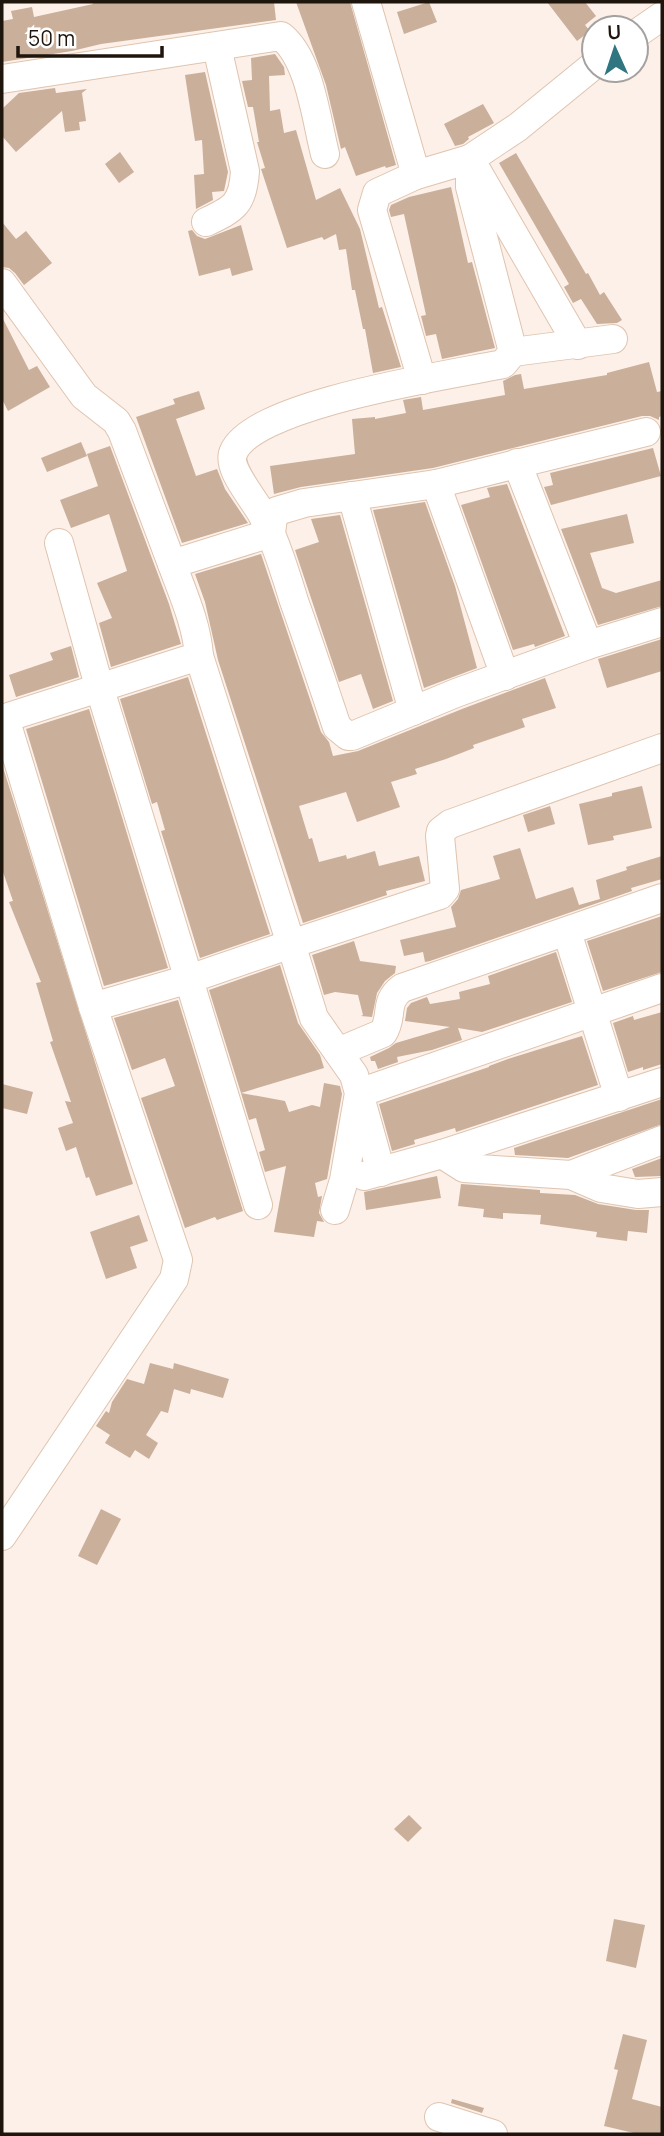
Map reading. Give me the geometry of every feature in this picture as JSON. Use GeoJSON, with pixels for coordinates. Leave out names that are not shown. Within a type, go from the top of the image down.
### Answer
{"type":"FeatureCollection","features":[{"type":"Feature","properties":{"kind":"street"},"geometry":{"type":"LineString","coordinates":[[366,2],[416,175]]}},
{"type":"Feature","properties":{"kind":"street"},"geometry":{"type":"LineString","coordinates":[[2,79],[281,36],[292,45],[303,66],[325,155]]}},
{"type":"Feature","properties":{"kind":"street"},"geometry":{"type":"LineString","coordinates":[[206,222],[228,212],[244,191],[245,172],[217,47]]}},
{"type":"Feature","properties":{"kind":"street"},"geometry":{"type":"LineString","coordinates":[[422,380],[372,210],[377,192],[416,175],[470,159],[518,127],[580,76]]}},
{"type":"Feature","properties":{"kind":"street"},"geometry":{"type":"LineString","coordinates":[[470,159],[578,345]]}},
{"type":"Feature","properties":{"kind":"street"},"geometry":{"type":"LineString","coordinates":[[470,159],[470,187],[513,352]]}},
{"type":"Feature","properties":{"kind":"street"},"geometry":{"type":"LineString","coordinates":[[2,283],[84,396],[116,421],[122,431],[188,605],[199,656],[314,1018],[354,1075],[381,1172]]}},
{"type":"Feature","properties":{"kind":"street"},"geometry":{"type":"LineString","coordinates":[[612,339],[513,352],[503,364],[343,396],[276,417],[245,439],[234,451],[234,470],[256,501],[271,533],[337,727],[348,736],[588,645],[662,622]]}},
{"type":"Feature","properties":{"kind":"street"},"geometry":{"type":"LineString","coordinates":[[271,533],[277,511],[304,503],[436,484],[646,432]]}},
{"type":"Feature","properties":{"kind":"street"},"geometry":{"type":"LineString","coordinates":[[517,463],[588,645]]}},
{"type":"Feature","properties":{"kind":"street"},"geometry":{"type":"LineString","coordinates":[[436,484],[505,676]]}},
{"type":"Feature","properties":{"kind":"street"},"geometry":{"type":"LineString","coordinates":[[352,496],[413,711]]}},
{"type":"Feature","properties":{"kind":"street"},"geometry":{"type":"LineString","coordinates":[[172,564],[271,533]]}},
{"type":"Feature","properties":{"kind":"street"},"geometry":{"type":"LineString","coordinates":[[58,543],[99,687],[258,1205]]}},
{"type":"Feature","properties":{"kind":"street"},"geometry":{"type":"LineString","coordinates":[[2,1536],[174,1279],[178,1260],[93,1007],[3,719],[199,656]]}},
{"type":"Feature","properties":{"kind":"street"},"geometry":{"type":"LineString","coordinates":[[93,1007],[188,979],[440,895],[446,890],[440,836],[441,831],[450,824],[662,748]]}},
{"type":"Feature","properties":{"kind":"street"},"geometry":{"type":"LineString","coordinates":[[338,1052],[383,1033],[393,995],[402,988],[662,898]]}},
{"type":"Feature","properties":{"kind":"street"},"geometry":{"type":"LineString","coordinates":[[567,932],[619,1097]]}},
{"type":"Feature","properties":{"kind":"street"},"geometry":{"type":"LineString","coordinates":[[359,1093],[662,988]]}},
{"type":"Feature","properties":{"kind":"street"},"geometry":{"type":"LineString","coordinates":[[344,1180],[442,1154],[662,1082]]}},
{"type":"Feature","properties":{"kind":"street"},"geometry":{"type":"LineString","coordinates":[[335,1210],[344,1180],[359,1093]]}},
{"type":"Feature","properties":{"kind":"street"},"geometry":{"type":"LineString","coordinates":[[571,1175],[662,1140]]}},
{"type":"Feature","properties":{"kind":"street"},"geometry":{"type":"LineString","coordinates":[[442,1154],[464,1168],[571,1175],[601,1188],[638,1194],[662,1192]]}},
{"type":"Feature","properties":{"kind":"street"},"geometry":{"type":"LineString","coordinates":[[439,2117],[493,2134]]}},
{"type":"Feature","properties":{"kind":"building"},"geometry":{"type":"Polygon","coordinates":[[[93,2],[274,2],[276,20],[101,44],[2,62],[2,21],[13,19],[11,11],[32,7],[34,17],[93,2]]]}},
{"type":"Feature","properties":{"kind":"building"},"geometry":{"type":"Polygon","coordinates":[[[296,2],[350,2],[396,165],[356,176],[345,147],[341,149],[326,85],[296,2]]]}},
{"type":"Feature","properties":{"kind":"building"},"geometry":{"type":"Polygon","coordinates":[[[429,2],[437,22],[404,34],[397,12],[429,2]]]}},
{"type":"Feature","properties":{"kind":"building"},"geometry":{"type":"Polygon","coordinates":[[[547,2],[585,2],[594,14],[580,14],[580,39],[577,41],[547,2]]]}},
{"type":"Feature","properties":{"kind":"building"},"geometry":{"type":"Polygon","coordinates":[[[275,54],[284,67],[285,75],[269,76],[270,111],[280,109],[284,133],[296,130],[316,200],[340,188],[360,229],[379,308],[382,307],[401,367],[373,373],[365,329],[355,290],[352,290],[346,249],[339,250],[336,234],[324,240],[322,237],[287,248],[261,169],[265,168],[257,142],[253,107],[248,107],[242,81],[252,80],[251,58],[275,54]]]}},
{"type":"Feature","properties":{"kind":"building"},"geometry":{"type":"Polygon","coordinates":[[[205,72],[228,172],[224,191],[212,192],[213,200],[196,209],[194,175],[204,174],[202,140],[195,141],[185,75],[205,72]]]}},
{"type":"Feature","properties":{"kind":"building"},"geometry":{"type":"Polygon","coordinates":[[[55,88],[56,93],[87,89],[82,93],[86,121],[79,122],[80,130],[65,132],[62,111],[16,152],[2,136],[2,109],[19,93],[55,88]]]}},
{"type":"Feature","properties":{"kind":"building"},"geometry":{"type":"Polygon","coordinates":[[[483,104],[494,123],[468,137],[463,144],[455,146],[444,124],[483,104]]]}},
{"type":"Feature","properties":{"kind":"building"},"geometry":{"type":"Polygon","coordinates":[[[120,152],[134,172],[119,183],[105,164],[120,152]]]}},
{"type":"Feature","properties":{"kind":"building"},"geometry":{"type":"Polygon","coordinates":[[[516,153],[586,274],[588,273],[600,295],[604,292],[622,320],[617,323],[597,324],[581,299],[573,303],[564,287],[569,284],[499,163],[516,153]]]}},
{"type":"Feature","properties":{"kind":"building"},"geometry":{"type":"Polygon","coordinates":[[[451,187],[468,263],[472,262],[495,348],[442,359],[436,334],[426,336],[421,316],[426,315],[404,214],[391,217],[389,210],[391,205],[409,197],[451,187]]]}},
{"type":"Feature","properties":{"kind":"building"},"geometry":{"type":"Polygon","coordinates":[[[2,222],[16,239],[26,231],[52,263],[24,285],[9,268],[2,267],[2,222]]]}},
{"type":"Feature","properties":{"kind":"building"},"geometry":{"type":"Polygon","coordinates":[[[241,225],[253,270],[232,276],[230,268],[199,276],[188,231],[192,230],[205,239],[241,225]]]}},
{"type":"Feature","properties":{"kind":"building"},"geometry":{"type":"Polygon","coordinates":[[[2,317],[29,370],[37,366],[50,387],[8,411],[2,399],[2,317]]]}},
{"type":"Feature","properties":{"kind":"building"},"geometry":{"type":"Polygon","coordinates":[[[649,362],[657,392],[662,391],[662,416],[659,420],[642,416],[433,468],[301,487],[274,494],[270,466],[355,454],[352,419],[375,419],[406,413],[403,400],[421,397],[423,410],[505,395],[503,381],[515,375],[521,374],[524,389],[607,375],[649,362]]]}},
{"type":"Feature","properties":{"kind":"building"},"geometry":{"type":"Polygon","coordinates":[[[199,391],[205,409],[176,419],[196,476],[217,469],[225,489],[248,523],[182,543],[136,417],[175,404],[173,399],[199,391]]]}},
{"type":"Feature","properties":{"kind":"building"},"geometry":{"type":"Polygon","coordinates":[[[81,442],[87,456],[47,472],[41,458],[81,442]]]}},
{"type":"Feature","properties":{"kind":"building"},"geometry":{"type":"Polygon","coordinates":[[[110,446],[169,604],[181,644],[111,667],[99,623],[112,618],[97,583],[127,571],[109,514],[71,528],[60,500],[98,486],[87,454],[110,446]]]}},
{"type":"Feature","properties":{"kind":"building"},"geometry":{"type":"Polygon","coordinates":[[[653,448],[661,476],[551,505],[544,487],[553,485],[550,473],[653,448]]]}},
{"type":"Feature","properties":{"kind":"building"},"geometry":{"type":"Polygon","coordinates":[[[507,484],[565,636],[535,647],[534,644],[513,650],[461,505],[490,497],[487,488],[507,484]]]}},
{"type":"Feature","properties":{"kind":"building"},"geometry":{"type":"Polygon","coordinates":[[[425,502],[455,586],[477,668],[424,688],[373,510],[425,502]]]}},
{"type":"Feature","properties":{"kind":"building"},"geometry":{"type":"Polygon","coordinates":[[[627,514],[634,543],[590,553],[602,588],[616,593],[662,580],[662,606],[598,625],[561,529],[627,514]]]}},
{"type":"Feature","properties":{"kind":"building"},"geometry":{"type":"Polygon","coordinates":[[[340,515],[393,701],[373,709],[361,674],[339,682],[295,550],[319,542],[311,519],[340,515]]]}},
{"type":"Feature","properties":{"kind":"building"},"geometry":{"type":"Polygon","coordinates":[[[261,554],[321,732],[329,742],[333,756],[358,751],[545,678],[556,708],[522,719],[525,727],[473,745],[474,748],[415,769],[417,774],[391,782],[400,807],[357,822],[346,792],[299,806],[319,862],[346,855],[347,859],[375,851],[379,866],[419,856],[425,881],[386,891],[387,895],[303,923],[218,660],[205,602],[195,574],[261,554]]]}},
{"type":"Feature","properties":{"kind":"building"},"geometry":{"type":"Polygon","coordinates":[[[662,639],[662,671],[607,688],[598,659],[662,639]]]}},
{"type":"Feature","properties":{"kind":"building"},"geometry":{"type":"Polygon","coordinates":[[[71,646],[79,677],[16,697],[9,675],[53,660],[50,653],[71,646]]]}},
{"type":"Feature","properties":{"kind":"building"},"geometry":{"type":"Polygon","coordinates":[[[188,677],[270,934],[200,958],[161,831],[165,830],[157,802],[152,804],[120,699],[188,677]]]}},
{"type":"Feature","properties":{"kind":"building"},"geometry":{"type":"Polygon","coordinates":[[[89,709],[168,968],[104,986],[26,729],[89,709]]]}},
{"type":"Feature","properties":{"kind":"building"},"geometry":{"type":"Polygon","coordinates":[[[2,764],[133,1184],[96,1196],[89,1177],[86,1178],[76,1147],[66,1151],[58,1128],[73,1123],[65,1101],[71,1102],[50,1042],[53,1041],[36,983],[41,982],[9,902],[13,901],[2,869],[2,764]]]}},
{"type":"Feature","properties":{"kind":"building"},"geometry":{"type":"Polygon","coordinates":[[[642,786],[652,828],[613,836],[614,840],[588,845],[579,804],[642,786]]]}},
{"type":"Feature","properties":{"kind":"building"},"geometry":{"type":"Polygon","coordinates":[[[550,806],[555,824],[528,832],[523,815],[550,806]]]}},
{"type":"Feature","properties":{"kind":"building"},"geometry":{"type":"Polygon","coordinates":[[[520,848],[536,899],[573,887],[579,905],[600,899],[596,880],[662,856],[662,879],[430,961],[425,962],[423,952],[404,956],[400,940],[456,927],[451,907],[461,890],[500,879],[493,856],[520,848]]]}},
{"type":"Feature","properties":{"kind":"building"},"geometry":{"type":"Polygon","coordinates":[[[662,916],[662,972],[603,991],[587,941],[662,916]]]}},
{"type":"Feature","properties":{"kind":"building"},"geometry":{"type":"Polygon","coordinates":[[[354,941],[360,961],[396,966],[395,973],[377,993],[372,1017],[361,1016],[363,1015],[358,995],[335,992],[324,995],[312,955],[354,941]]]}},
{"type":"Feature","properties":{"kind":"building"},"geometry":{"type":"Polygon","coordinates":[[[556,952],[572,1002],[482,1032],[458,1028],[462,1040],[397,1057],[398,1062],[378,1069],[375,1061],[371,1061],[370,1057],[396,1043],[450,1027],[405,1021],[407,1008],[411,1003],[427,997],[430,1004],[460,999],[459,992],[490,984],[488,976],[556,952]]]}},
{"type":"Feature","properties":{"kind":"building"},"geometry":{"type":"Polygon","coordinates":[[[280,965],[298,1023],[320,1055],[324,1068],[241,1093],[209,990],[280,965]]]}},
{"type":"Feature","properties":{"kind":"building"},"geometry":{"type":"Polygon","coordinates":[[[178,1000],[243,1211],[217,1220],[215,1217],[185,1228],[141,1098],[175,1086],[165,1058],[132,1070],[114,1018],[178,1000]]]}},
{"type":"Feature","properties":{"kind":"building"},"geometry":{"type":"Polygon","coordinates":[[[662,1012],[662,1064],[628,1072],[613,1023],[633,1016],[634,1020],[662,1012]]]}},
{"type":"Feature","properties":{"kind":"building"},"geometry":{"type":"Polygon","coordinates":[[[582,1036],[598,1085],[456,1132],[455,1128],[414,1140],[415,1144],[392,1151],[379,1104],[582,1036]]]}},
{"type":"Feature","properties":{"kind":"building"},"geometry":{"type":"Polygon","coordinates":[[[324,1083],[340,1086],[342,1094],[327,1179],[315,1183],[318,1197],[322,1196],[319,1213],[324,1222],[317,1221],[314,1237],[274,1232],[286,1166],[265,1172],[259,1152],[265,1150],[256,1118],[249,1120],[241,1093],[285,1101],[289,1112],[312,1105],[320,1107],[324,1083]]]}},
{"type":"Feature","properties":{"kind":"building"},"geometry":{"type":"Polygon","coordinates":[[[2,1084],[33,1092],[27,1114],[2,1108],[2,1084]]]}},
{"type":"Feature","properties":{"kind":"building"},"geometry":{"type":"Polygon","coordinates":[[[662,1099],[662,1124],[568,1158],[515,1155],[514,1148],[662,1099]]]}},
{"type":"Feature","properties":{"kind":"building"},"geometry":{"type":"Polygon","coordinates":[[[662,1158],[662,1176],[635,1177],[632,1169],[662,1158]]]}},
{"type":"Feature","properties":{"kind":"building"},"geometry":{"type":"Polygon","coordinates":[[[437,1176],[441,1198],[366,1210],[364,1192],[437,1176]]]}},
{"type":"Feature","properties":{"kind":"building"},"geometry":{"type":"Polygon","coordinates":[[[461,1184],[540,1190],[540,1193],[575,1195],[598,1204],[649,1210],[647,1233],[628,1231],[627,1241],[596,1237],[597,1232],[540,1224],[541,1215],[503,1213],[503,1219],[483,1217],[484,1209],[458,1206],[461,1184]]]}},
{"type":"Feature","properties":{"kind":"building"},"geometry":{"type":"Polygon","coordinates":[[[139,1215],[148,1241],[130,1247],[137,1268],[106,1279],[90,1232],[139,1215]]]}},
{"type":"Feature","properties":{"kind":"building"},"geometry":{"type":"Polygon","coordinates":[[[150,1363],[173,1369],[174,1363],[229,1379],[223,1398],[191,1389],[190,1394],[174,1389],[168,1413],[161,1411],[146,1435],[158,1443],[149,1459],[135,1450],[130,1458],[105,1443],[110,1435],[96,1426],[106,1411],[109,1413],[112,1402],[127,1379],[144,1384],[150,1363]]]}},
{"type":"Feature","properties":{"kind":"building"},"geometry":{"type":"Polygon","coordinates":[[[101,1509],[121,1519],[97,1565],[78,1556],[101,1509]]]}},
{"type":"Feature","properties":{"kind":"building"},"geometry":{"type":"Polygon","coordinates":[[[409,1815],[422,1828],[408,1842],[394,1829],[409,1815]]]}},
{"type":"Feature","properties":{"kind":"building"},"geometry":{"type":"Polygon","coordinates":[[[614,1919],[645,1925],[636,1968],[606,1961],[614,1919]]]}},
{"type":"Feature","properties":{"kind":"building"},"geometry":{"type":"Polygon","coordinates":[[[623,2034],[647,2040],[632,2099],[662,2107],[662,2134],[638,2134],[604,2126],[618,2070],[614,2069],[623,2034]]]}},
{"type":"Feature","properties":{"kind":"building"},"geometry":{"type":"Polygon","coordinates":[[[452,2099],[484,2108],[482,2113],[451,2103],[452,2099]]]}}]}
